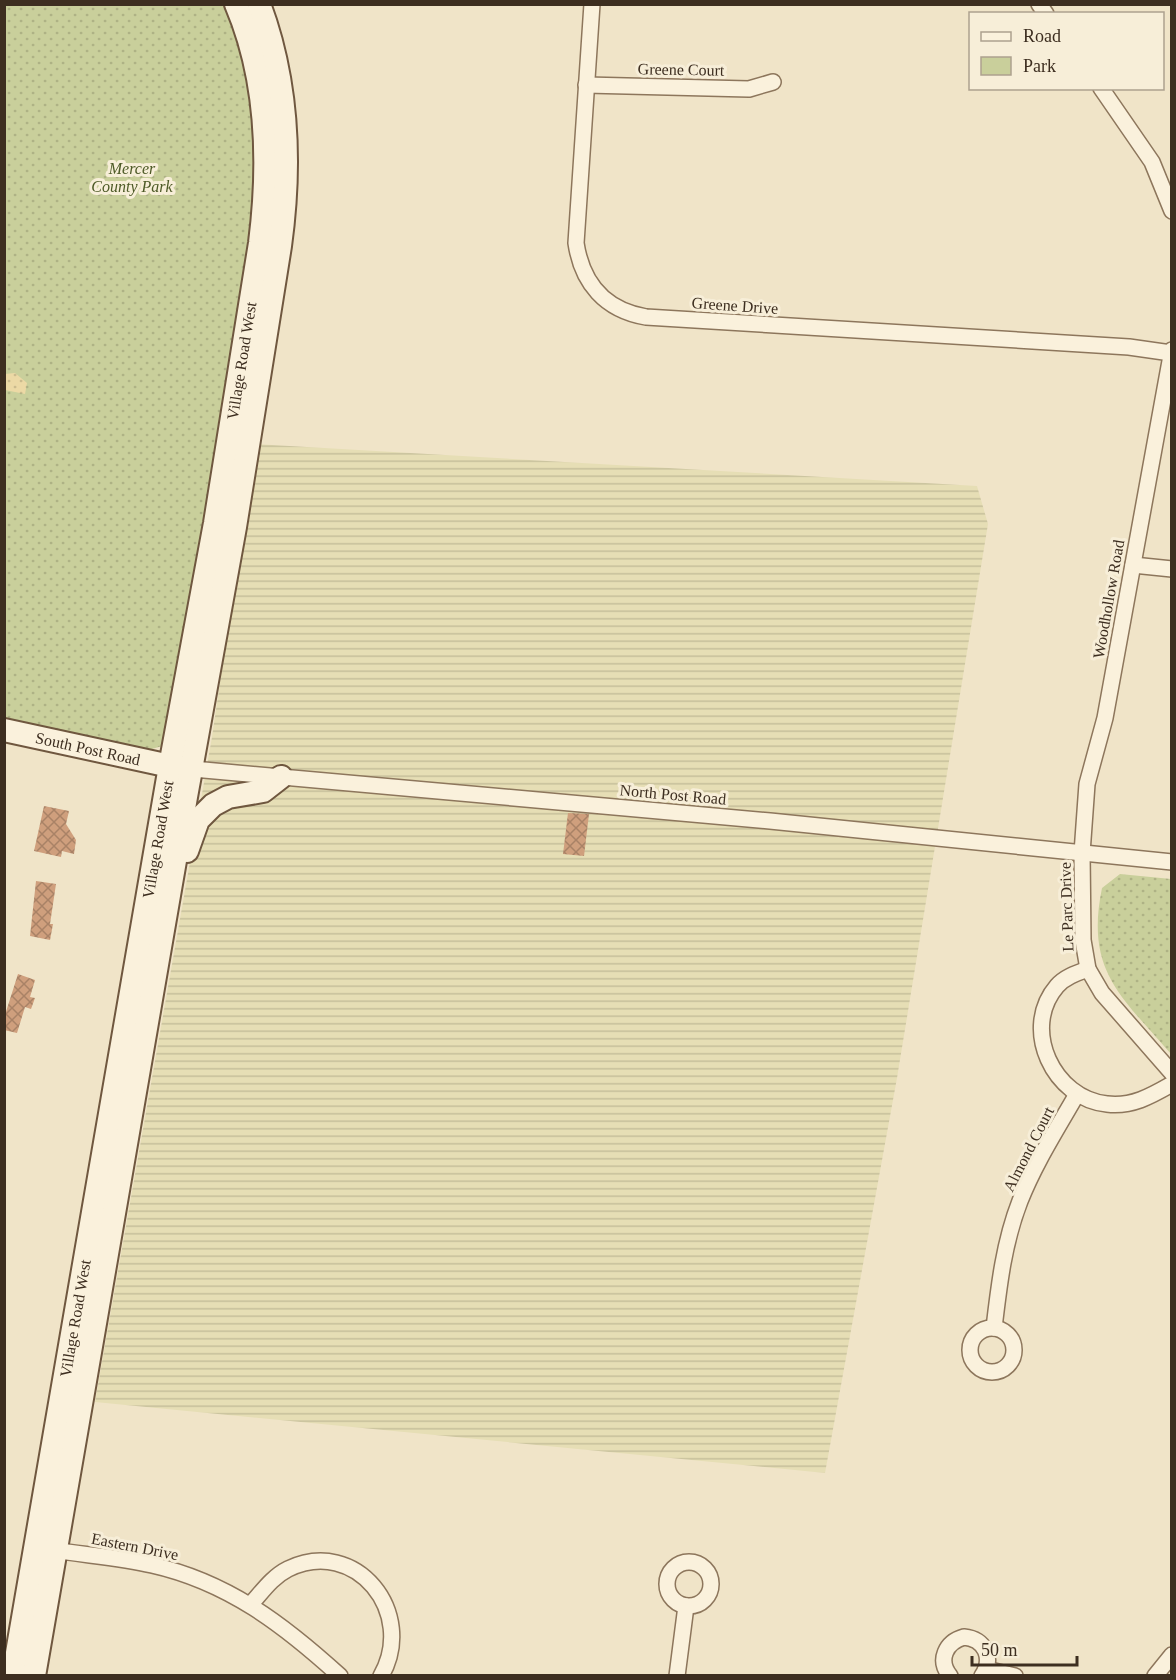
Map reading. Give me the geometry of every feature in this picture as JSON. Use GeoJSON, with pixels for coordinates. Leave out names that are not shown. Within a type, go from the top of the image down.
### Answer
{"type":"FeatureCollection","features":[{"type":"Feature","properties":{"kind":"main road","name":"Village Road West"},"geometry":{"type":"LineString","coordinates":[[13,1676],[46,1548],[118,1190],[215,523],[266,198],[265,139],[258,80],[236,4]]}},
{"type":"Feature","properties":{"kind":"main road","name":"Village Road West"},"geometry":{"type":"LineString","coordinates":[[34,1676],[46,1548],[180,768],[236,527],[286,199],[286,138],[279,77],[258,4]]}},
{"type":"Feature","properties":{"kind":"main road","name":"South Post Road"},"geometry":{"type":"LineString","coordinates":[[4,730],[180,768]]}},
{"type":"Feature","properties":{"kind":"main road"},"geometry":{"type":"LineString","coordinates":[[118,1190],[138,1142],[189,839],[198,820],[213,805],[228,797],[263,790],[281,777]]}},
{"type":"Feature","properties":{"kind":"street","name":"Greene Drive"},"geometry":{"type":"LineString","coordinates":[[592,4],[577,251],[583,274],[591,286],[614,307],[646,317],[1129,347],[1171,352]]}},
{"type":"Feature","properties":{"kind":"street","name":"Greene Court"},"geometry":{"type":"LineString","coordinates":[[586,85],[749,89],[773,82]]}},
{"type":"Feature","properties":{"kind":"street"},"geometry":{"type":"LineString","coordinates":[[1102,90],[1152,162],[1172,211]]}},
{"type":"Feature","properties":{"kind":"street","name":"Woodhollow Road"},"geometry":{"type":"LineString","coordinates":[[1082,853],[1087,784],[1105,718],[1171,352]]}},
{"type":"Feature","properties":{"kind":"street"},"geometry":{"type":"LineString","coordinates":[[1133,565],[1172,570]]}},
{"type":"Feature","properties":{"kind":"street","name":"North Post Road"},"geometry":{"type":"LineString","coordinates":[[180,768],[770,821],[1172,862]]}},
{"type":"Feature","properties":{"kind":"street","name":"Le Parc Drive"},"geometry":{"type":"LineString","coordinates":[[1082,853],[1083,940],[1089,969],[1102,993],[1172,1073]]}},
{"type":"Feature","properties":{"kind":"street"},"geometry":{"type":"LineString","coordinates":[[1089,969],[1067,977],[1057,985],[1044,1011],[1041,1028],[1042,1042],[1053,1070],[1064,1084],[1077,1094],[1107,1104],[1140,1101],[1172,1084]]}},
{"type":"Feature","properties":{"kind":"street","name":"Almond Court"},"geometry":{"type":"LineString","coordinates":[[994,1328],[1000,1277],[1020,1202],[1035,1167],[1077,1094]]}},
{"type":"Feature","properties":{"kind":"street","name":"Eastern Drive"},"geometry":{"type":"LineString","coordinates":[[46,1548],[152,1565],[187,1575],[251,1604],[294,1634],[340,1676]]}},
{"type":"Feature","properties":{"kind":"street"},"geometry":{"type":"LineString","coordinates":[[251,1604],[274,1578],[288,1569],[320,1562],[351,1569],[376,1588],[391,1617],[392,1650],[381,1676]]}},
{"type":"Feature","properties":{"kind":"street"},"geometry":{"type":"LineString","coordinates":[[677,1676],[686,1606]]}},
{"type":"Feature","properties":{"kind":"street"},"geometry":{"type":"LineString","coordinates":[[950,1676],[944,1666],[946,1650],[950,1644],[964,1637],[979,1641],[986,1649],[988,1656],[984,1672],[1015,1676]]}},
{"type":"Feature","properties":{"kind":"street"},"geometry":{"type":"LineString","coordinates":[[1155,1676],[1172,1655]]}},
{"type":"Feature","properties":{"kind":"shaded area"},"geometry":{"type":"Polygon","coordinates":[[[255,444],[977,486],[988,524],[897,1078],[825,1473],[95,1402],[212,737],[255,444]]]}},
{"type":"Feature","properties":{"kind":"green space","name":"Mercer County Park"},"geometry":{"type":"Polygon","coordinates":[[[5,5],[226,5],[249,63],[262,190],[169,744],[145,751],[5,719],[5,5]]]}},
{"type":"Feature","properties":{"kind":"green space"},"geometry":{"type":"Polygon","coordinates":[[[1120,874],[1171,879],[1171,1054],[1123,998],[1103,962],[1098,917],[1102,888],[1120,874]]]}},
{"type":"Feature","properties":{"kind":"sand"},"geometry":{"type":"Polygon","coordinates":[[[15,373],[27,383],[25,394],[5,390],[5,374],[15,373]]]}},
{"type":"Feature","properties":{"kind":"building"},"geometry":{"type":"Polygon","coordinates":[[[44,806],[69,811],[66,824],[76,840],[74,854],[62,851],[61,857],[34,851],[44,806]]]}},
{"type":"Feature","properties":{"kind":"building"},"geometry":{"type":"Polygon","coordinates":[[[568,813],[589,814],[584,856],[563,854],[568,813]]]}},
{"type":"Feature","properties":{"kind":"building"},"geometry":{"type":"Polygon","coordinates":[[[36,881],[56,884],[50,940],[30,936],[36,881]]]}},
{"type":"Feature","properties":{"kind":"building"},"geometry":{"type":"Polygon","coordinates":[[[18,974],[35,980],[30,997],[35,998],[31,1009],[25,1007],[17,1033],[4,1030],[4,1018],[18,974]]]}}]}
